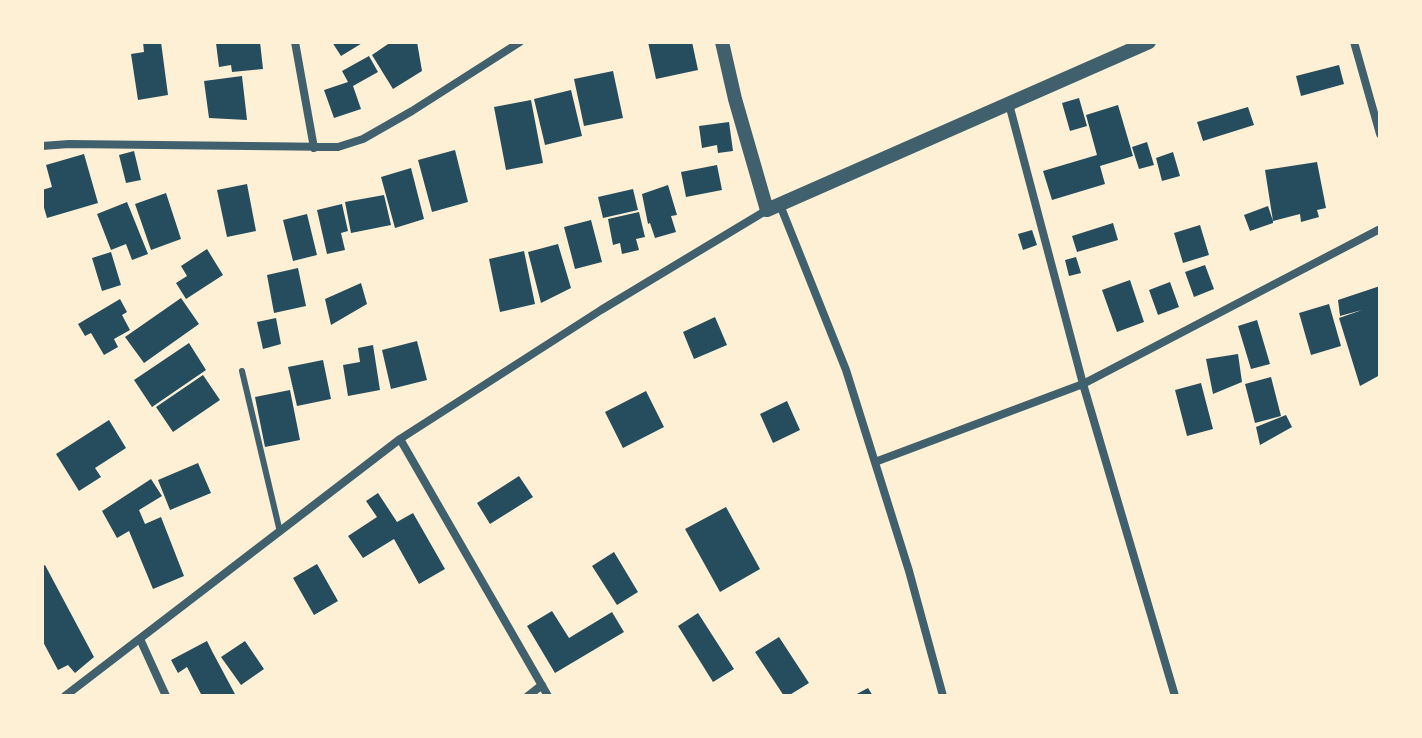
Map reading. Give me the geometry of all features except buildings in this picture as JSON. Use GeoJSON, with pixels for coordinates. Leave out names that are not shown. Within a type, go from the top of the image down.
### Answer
{"type":"FeatureCollection","features":[{"type":"Feature","properties":{"kind":"street"},"geometry":{"type":"LineString","coordinates":[[295,42],[314,148]]}},
{"type":"Feature","properties":{"kind":"street"},"geometry":{"type":"LineString","coordinates":[[42,146],[338,147],[363,139],[520,42]]}},
{"type":"Feature","properties":{"kind":"street"},"geometry":{"type":"LineString","coordinates":[[722,42],[735,99],[773,207],[846,370],[909,571],[943,696]]}},
{"type":"Feature","properties":{"kind":"street"},"geometry":{"type":"LineString","coordinates":[[65,696],[400,439],[601,310],[773,207],[1149,42]]}},
{"type":"Feature","properties":{"kind":"street"},"geometry":{"type":"LineString","coordinates":[[1354,42],[1380,134]]}},
{"type":"Feature","properties":{"kind":"street"},"geometry":{"type":"LineString","coordinates":[[1009,104],[1083,384],[1175,696]]}},
{"type":"Feature","properties":{"kind":"street"},"geometry":{"type":"LineString","coordinates":[[875,462],[1083,384],[1380,229]]}},
{"type":"Feature","properties":{"kind":"street"},"geometry":{"type":"LineString","coordinates":[[400,439],[548,696]]}},
{"type":"Feature","properties":{"kind":"street"},"geometry":{"type":"LineString","coordinates":[[140,639],[166,696]]}},
{"type":"Feature","properties":{"kind":"street"},"geometry":{"type":"LineString","coordinates":[[528,696],[542,685]]}},
{"type":"Feature","properties":{"kind":"lane"},"geometry":{"type":"LineString","coordinates":[[242,371],[280,532]]}}]}
